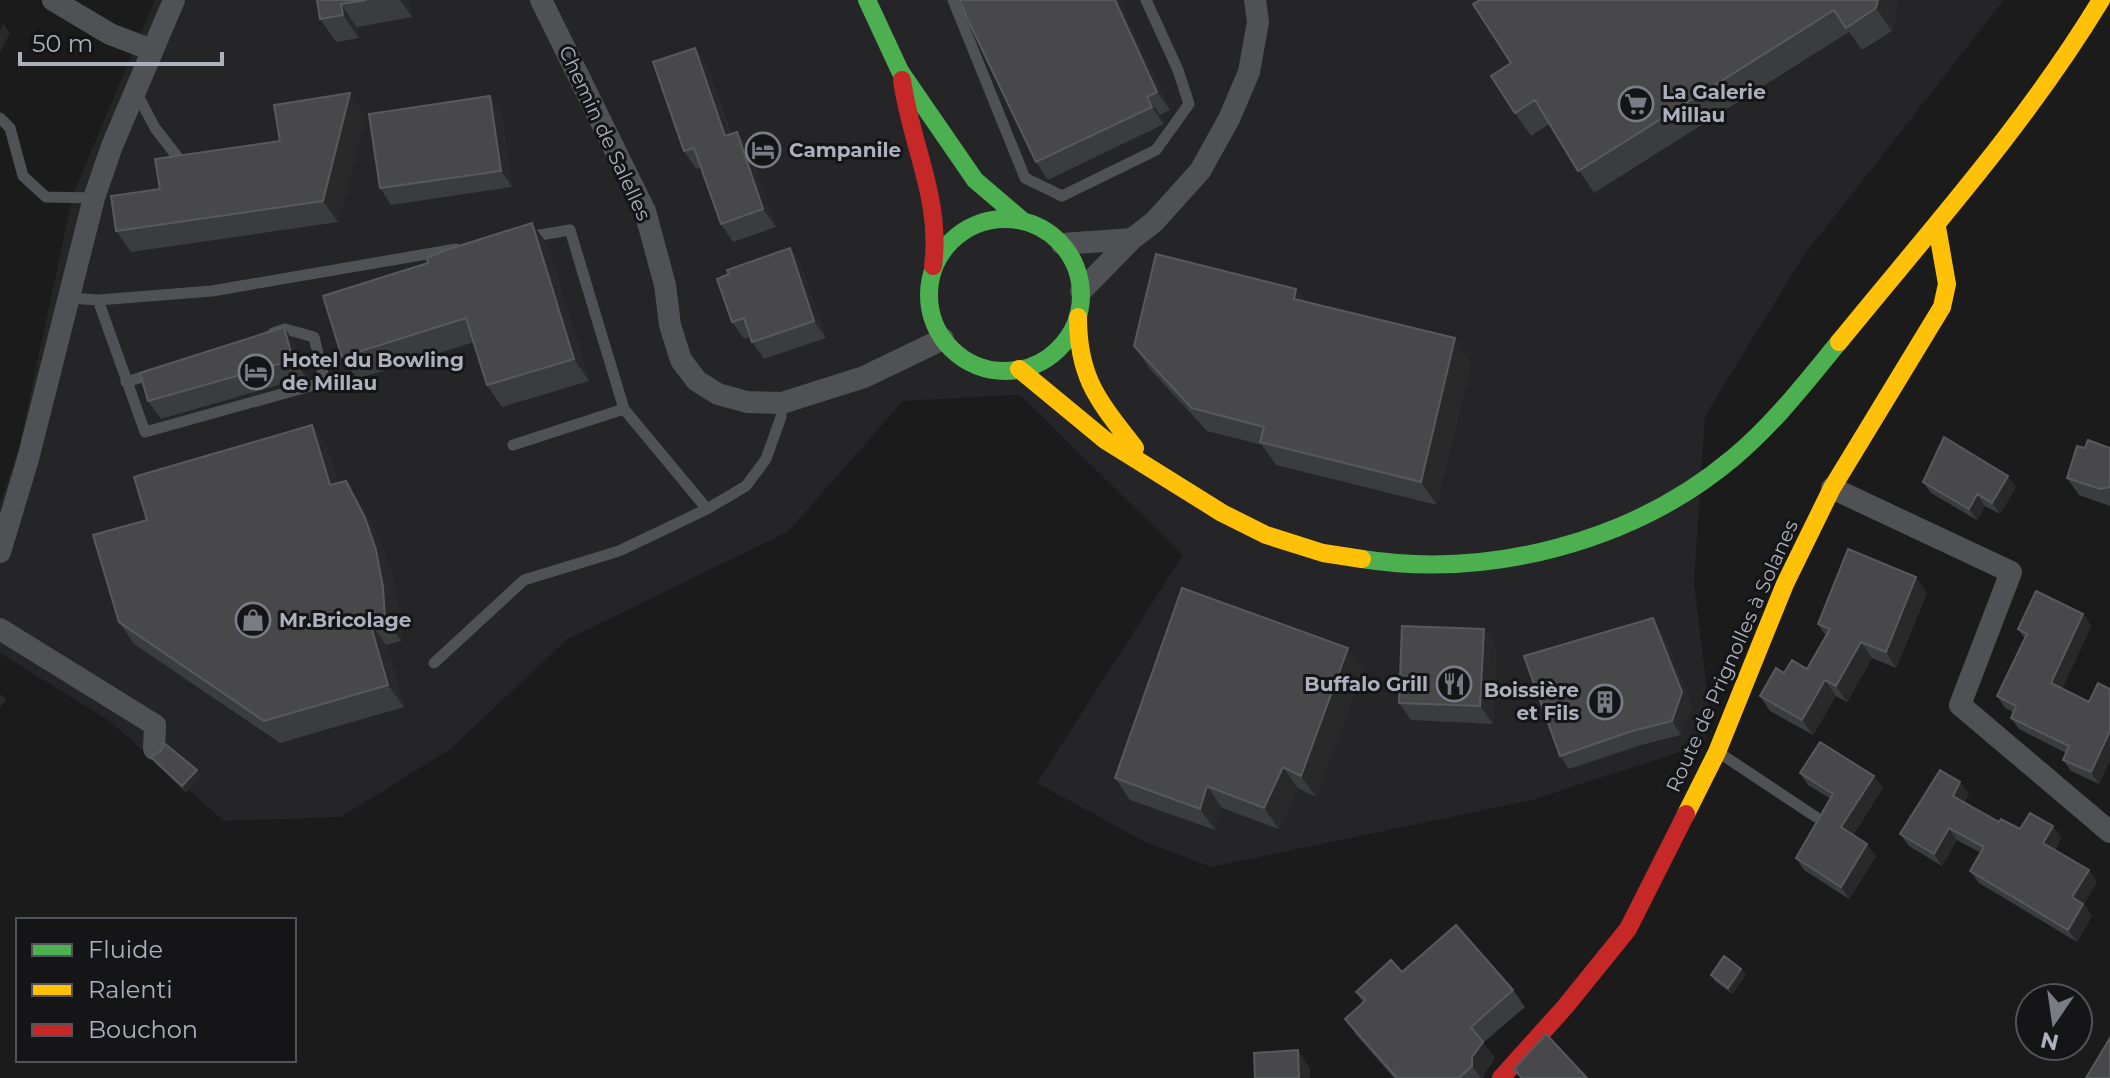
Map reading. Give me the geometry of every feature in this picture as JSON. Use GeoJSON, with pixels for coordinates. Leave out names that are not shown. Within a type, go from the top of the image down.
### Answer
{"type":"FeatureCollection","features":[{"type":"Feature","properties":{"kind":"main road"},"geometry":{"type":"LineString","coordinates":[[867,0],[900,71],[975,180],[1023,221]]}},
{"type":"Feature","properties":{"kind":"main road"},"geometry":{"type":"LineString","coordinates":[[1019,369],[1103,439],[1217,512],[1268,536],[1326,553],[1382,562],[1429,563],[1476,562],[1523,556],[1581,540],[1624,525],[1697,486],[1733,458],[1788,402],[1937,227],[2033,107],[2101,0]]}},
{"type":"Feature","properties":{"kind":"main road"},"geometry":{"type":"LineString","coordinates":[[900,71],[908,122],[923,165],[938,227],[933,269]]}},
{"type":"Feature","properties":{"kind":"main road"},"geometry":{"type":"LineString","coordinates":[[1078,317],[1071,333],[1054,353],[1019,369],[998,371],[965,360],[943,339],[930,309],[929,282],[940,253],[952,240],[966,229],[991,220],[1023,221],[1037,226],[1062,244],[1075,265],[1081,291],[1077,343],[1080,364],[1089,385],[1150,467]]}},
{"type":"Feature","properties":{"kind":"main road","name":"Route de Prignolles à Solanes"},"geometry":{"type":"LineString","coordinates":[[1501,1078],[1565,1007],[1628,929],[1717,752],[1785,584],[1832,488],[1942,307],[1947,284],[1937,227]]}},
{"type":"Feature","properties":{"kind":"street"},"geometry":{"type":"LineString","coordinates":[[53,0],[110,34],[152,50]]}},
{"type":"Feature","properties":{"kind":"street"},"geometry":{"type":"LineString","coordinates":[[0,552],[28,459],[94,198],[135,89],[174,0]]}},
{"type":"Feature","properties":{"kind":"street","name":"Chemin de Salelles"},"geometry":{"type":"LineString","coordinates":[[541,0],[645,211],[665,285],[670,325],[681,360],[697,381],[718,394],[747,402],[782,403],[864,377],[943,339]]}},
{"type":"Feature","properties":{"kind":"street"},"geometry":{"type":"LineString","coordinates":[[1081,291],[1132,239],[1154,222],[1200,171],[1229,119],[1249,72],[1258,22],[1255,0]]}},
{"type":"Feature","properties":{"kind":"street"},"geometry":{"type":"LineString","coordinates":[[1062,244],[1132,239]]}},
{"type":"Feature","properties":{"kind":"street"},"geometry":{"type":"LineString","coordinates":[[1832,488],[2011,572],[1960,705],[2110,832]]}},
{"type":"Feature","properties":{"kind":"street"},"geometry":{"type":"LineString","coordinates":[[0,629],[155,725],[154,749]]}},
{"type":"Feature","properties":{"kind":"lane"},"geometry":{"type":"LineString","coordinates":[[953,0],[1025,178],[1062,196],[1156,150],[1189,104],[1178,70],[1146,0]]}},
{"type":"Feature","properties":{"kind":"lane"},"geometry":{"type":"LineString","coordinates":[[135,89],[155,128],[176,155]]}},
{"type":"Feature","properties":{"kind":"lane"},"geometry":{"type":"LineString","coordinates":[[0,118],[10,128],[23,176],[46,197],[94,198]]}},
{"type":"Feature","properties":{"kind":"lane"},"geometry":{"type":"LineString","coordinates":[[523,238],[570,230],[624,409],[707,509]]}},
{"type":"Feature","properties":{"kind":"lane"},"geometry":{"type":"LineString","coordinates":[[69,298],[98,300],[212,291],[476,246]]}},
{"type":"Feature","properties":{"kind":"lane"},"geometry":{"type":"LineString","coordinates":[[98,300],[145,432],[325,382],[314,337],[285,329],[256,339]]}},
{"type":"Feature","properties":{"kind":"lane"},"geometry":{"type":"LineString","coordinates":[[126,382],[169,368]]}},
{"type":"Feature","properties":{"kind":"lane"},"geometry":{"type":"LineString","coordinates":[[434,663],[524,580],[619,551],[707,509],[746,486],[766,459],[781,417],[782,403]]}},
{"type":"Feature","properties":{"kind":"lane"},"geometry":{"type":"LineString","coordinates":[[513,445],[624,409]]}},
{"type":"Feature","properties":{"kind":"lane"},"geometry":{"type":"LineString","coordinates":[[1717,752],[1816,817]]}},
{"type":"Feature","properties":{"kind":"shaded area"},"geometry":{"type":"Polygon","coordinates":[[[155,0],[2004,0],[1804,255],[1705,416],[1694,583],[1710,715],[1704,744],[1532,800],[1211,867],[1145,842],[1037,783],[1183,555],[1020,395],[903,401],[789,531],[566,640],[452,748],[341,817],[224,821],[108,720],[0,653],[0,503],[19,448],[73,194],[155,0]]]}},
{"type":"Feature","properties":{"kind":"building"},"geometry":{"type":"Polygon","coordinates":[[[317,0],[366,0],[341,4],[343,15],[320,19],[317,0]]]}},
{"type":"Feature","properties":{"kind":"building"},"geometry":{"type":"Polygon","coordinates":[[[960,0],[1115,0],[1157,92],[1147,97],[1152,107],[1036,162],[960,0]]]}},
{"type":"Feature","properties":{"kind":"building","name":"La Galerie Millau"},"geometry":{"type":"Polygon","coordinates":[[[1480,0],[1878,0],[1876,8],[1846,28],[1834,10],[1578,171],[1535,100],[1515,113],[1491,76],[1511,63],[1473,4],[1480,0]]]}},
{"type":"Feature","properties":{"kind":"building"},"geometry":{"type":"Polygon","coordinates":[[[695,48],[725,136],[737,132],[763,209],[721,224],[694,148],[684,151],[653,62],[695,48]]]}},
{"type":"Feature","properties":{"kind":"building"},"geometry":{"type":"Polygon","coordinates":[[[350,93],[323,201],[116,231],[111,196],[160,189],[155,159],[280,141],[274,105],[350,93]]]}},
{"type":"Feature","properties":{"kind":"building"},"geometry":{"type":"Polygon","coordinates":[[[490,96],[501,171],[380,188],[369,114],[490,96]]]}},
{"type":"Feature","properties":{"kind":"building"},"geometry":{"type":"Polygon","coordinates":[[[532,223],[574,359],[487,385],[466,318],[342,357],[323,296],[428,263],[427,258],[446,250],[532,223]]]}},
{"type":"Feature","properties":{"kind":"building"},"geometry":{"type":"Polygon","coordinates":[[[790,248],[814,321],[752,342],[744,318],[732,322],[717,279],[729,274],[727,270],[790,248]]]}},
{"type":"Feature","properties":{"kind":"building"},"geometry":{"type":"Polygon","coordinates":[[[1156,254],[1296,289],[1294,299],[1455,338],[1421,482],[1260,442],[1264,427],[1192,408],[1134,346],[1156,254]]]}},
{"type":"Feature","properties":{"kind":"building"},"geometry":{"type":"Polygon","coordinates":[[[284,327],[293,360],[148,401],[140,373],[284,327]]]}},
{"type":"Feature","properties":{"kind":"building","name":"Mr.Bricolage"},"geometry":{"type":"Polygon","coordinates":[[[312,425],[330,485],[346,481],[365,518],[376,550],[385,618],[370,623],[388,685],[264,721],[119,622],[93,535],[147,520],[134,477],[312,425]]]}},
{"type":"Feature","properties":{"kind":"building"},"geometry":{"type":"Polygon","coordinates":[[[1944,437],[2008,476],[1992,503],[1977,494],[1969,509],[1923,482],[1944,437]]]}},
{"type":"Feature","properties":{"kind":"building"},"geometry":{"type":"Polygon","coordinates":[[[2088,440],[2110,448],[2110,487],[2100,489],[2067,478],[2077,446],[2085,448],[2088,440]]]}},
{"type":"Feature","properties":{"kind":"building"},"geometry":{"type":"Polygon","coordinates":[[[1848,549],[1916,577],[1886,652],[1861,642],[1836,686],[1825,680],[1802,720],[1760,696],[1776,668],[1784,673],[1792,660],[1807,669],[1830,629],[1818,624],[1848,549]]]}},
{"type":"Feature","properties":{"kind":"building"},"geometry":{"type":"Polygon","coordinates":[[[1182,588],[1348,648],[1301,776],[1283,767],[1264,808],[1207,786],[1200,809],[1115,778],[1182,588]]]}},
{"type":"Feature","properties":{"kind":"building"},"geometry":{"type":"Polygon","coordinates":[[[2036,591],[2083,614],[2051,683],[2089,702],[2098,683],[2110,689],[2110,731],[2091,772],[2063,760],[2069,746],[2011,718],[2016,706],[1997,696],[2027,634],[2018,629],[2036,591]]]}},
{"type":"Feature","properties":{"kind":"building"},"geometry":{"type":"Polygon","coordinates":[[[1653,618],[1682,692],[1672,721],[1560,756],[1524,656],[1653,618]]]}},
{"type":"Feature","properties":{"kind":"building","name":"Buffalo Grill"},"geometry":{"type":"Polygon","coordinates":[[[1402,626],[1484,629],[1480,706],[1399,703],[1402,626]]]}},
{"type":"Feature","properties":{"kind":"building"},"geometry":{"type":"Polygon","coordinates":[[[1820,742],[1874,776],[1841,827],[1867,844],[1841,887],[1796,858],[1833,794],[1800,773],[1820,742]]]}},
{"type":"Feature","properties":{"kind":"building"},"geometry":{"type":"Polygon","coordinates":[[[164,743],[197,770],[182,786],[151,757],[161,751],[164,743]]]}},
{"type":"Feature","properties":{"kind":"building"},"geometry":{"type":"Polygon","coordinates":[[[1940,770],[1960,782],[1953,796],[1999,822],[2001,819],[2020,829],[2030,813],[2053,826],[2043,843],[2089,870],[2072,897],[2083,904],[2068,930],[1970,871],[1984,847],[1949,828],[1934,854],[1900,834],[1940,770]]]}},
{"type":"Feature","properties":{"kind":"building"},"geometry":{"type":"Polygon","coordinates":[[[1456,925],[1513,990],[1471,1027],[1483,1042],[1472,1057],[1472,1066],[1459,1078],[1397,1078],[1345,1019],[1366,1000],[1356,992],[1391,960],[1402,972],[1456,925]]]}},
{"type":"Feature","properties":{"kind":"building"},"geometry":{"type":"Polygon","coordinates":[[[1724,956],[1741,969],[1728,988],[1711,975],[1724,956]]]}},
{"type":"Feature","properties":{"kind":"building"},"geometry":{"type":"Polygon","coordinates":[[[1546,1034],[1587,1078],[1522,1078],[1514,1069],[1546,1034]]]}},
{"type":"Feature","properties":{"kind":"building"},"geometry":{"type":"Polygon","coordinates":[[[2110,1038],[2110,1078],[2086,1078],[2110,1038]]]}},
{"type":"Feature","properties":{"kind":"building"},"geometry":{"type":"Polygon","coordinates":[[[1298,1050],[1299,1078],[1255,1078],[1254,1053],[1298,1050]]]}},
{"type":"Feature","properties":{"kind":"traffic: fast"},"geometry":{"type":"LineString","coordinates":[[867,0],[900,71],[975,180],[1023,221]]}},
{"type":"Feature","properties":{"kind":"traffic: fast"},"geometry":{"type":"LineString","coordinates":[[1005,219],[1034,225],[1059,241],[1075,266],[1081,295],[1075,324],[1059,349],[1034,365],[1005,371],[976,365],[951,349],[935,324],[929,295],[935,266],[951,241],[976,225],[1005,219]]}},
{"type":"Feature","properties":{"kind":"traffic: fast"},"geometry":{"type":"LineString","coordinates":[[1362,559],[1411,564],[1509,558],[1558,548],[1651,512],[1694,487],[1748,445],[1789,403],[1839,342]]}},
{"type":"Feature","properties":{"kind":"traffic: slow"},"geometry":{"type":"LineString","coordinates":[[1839,342],[2009,133],[2101,0]]}},
{"type":"Feature","properties":{"kind":"traffic: slow"},"geometry":{"type":"LineString","coordinates":[[1686,814],[1717,752],[1785,584],[1832,488],[1942,307],[1947,284],[1937,227]]}},
{"type":"Feature","properties":{"kind":"traffic: slow"},"geometry":{"type":"LineString","coordinates":[[1078,317],[1082,357],[1093,388],[1135,448]]}},
{"type":"Feature","properties":{"kind":"traffic: slow"},"geometry":{"type":"LineString","coordinates":[[1019,369],[1105,440],[1222,513],[1266,535],[1323,553],[1362,559]]}},
{"type":"Feature","properties":{"kind":"traffic: jam"},"geometry":{"type":"LineString","coordinates":[[902,80],[930,195],[935,242],[933,266]]}},
{"type":"Feature","properties":{"kind":"traffic: jam"},"geometry":{"type":"LineString","coordinates":[[1501,1078],[1565,1007],[1628,929],[1686,814]]}},
{"type":"Feature","properties":{"kind":"place","name":"La Galerie Millau"},"geometry":{"type":"Point","coordinates":[1636,104]}},
{"type":"Feature","properties":{"kind":"place","name":"Campanile"},"geometry":{"type":"Point","coordinates":[763,150]}},
{"type":"Feature","properties":{"kind":"place","name":"Hotel du Bowling de Millau"},"geometry":{"type":"Point","coordinates":[256,372]}},
{"type":"Feature","properties":{"kind":"place","name":"Mr.Bricolage"},"geometry":{"type":"Point","coordinates":[253,620]}},
{"type":"Feature","properties":{"kind":"place","name":"Buffalo Grill"},"geometry":{"type":"Point","coordinates":[1454,684]}},
{"type":"Feature","properties":{"kind":"place","name":"Boissière et Fils"},"geometry":{"type":"Point","coordinates":[1605,702]}}]}
